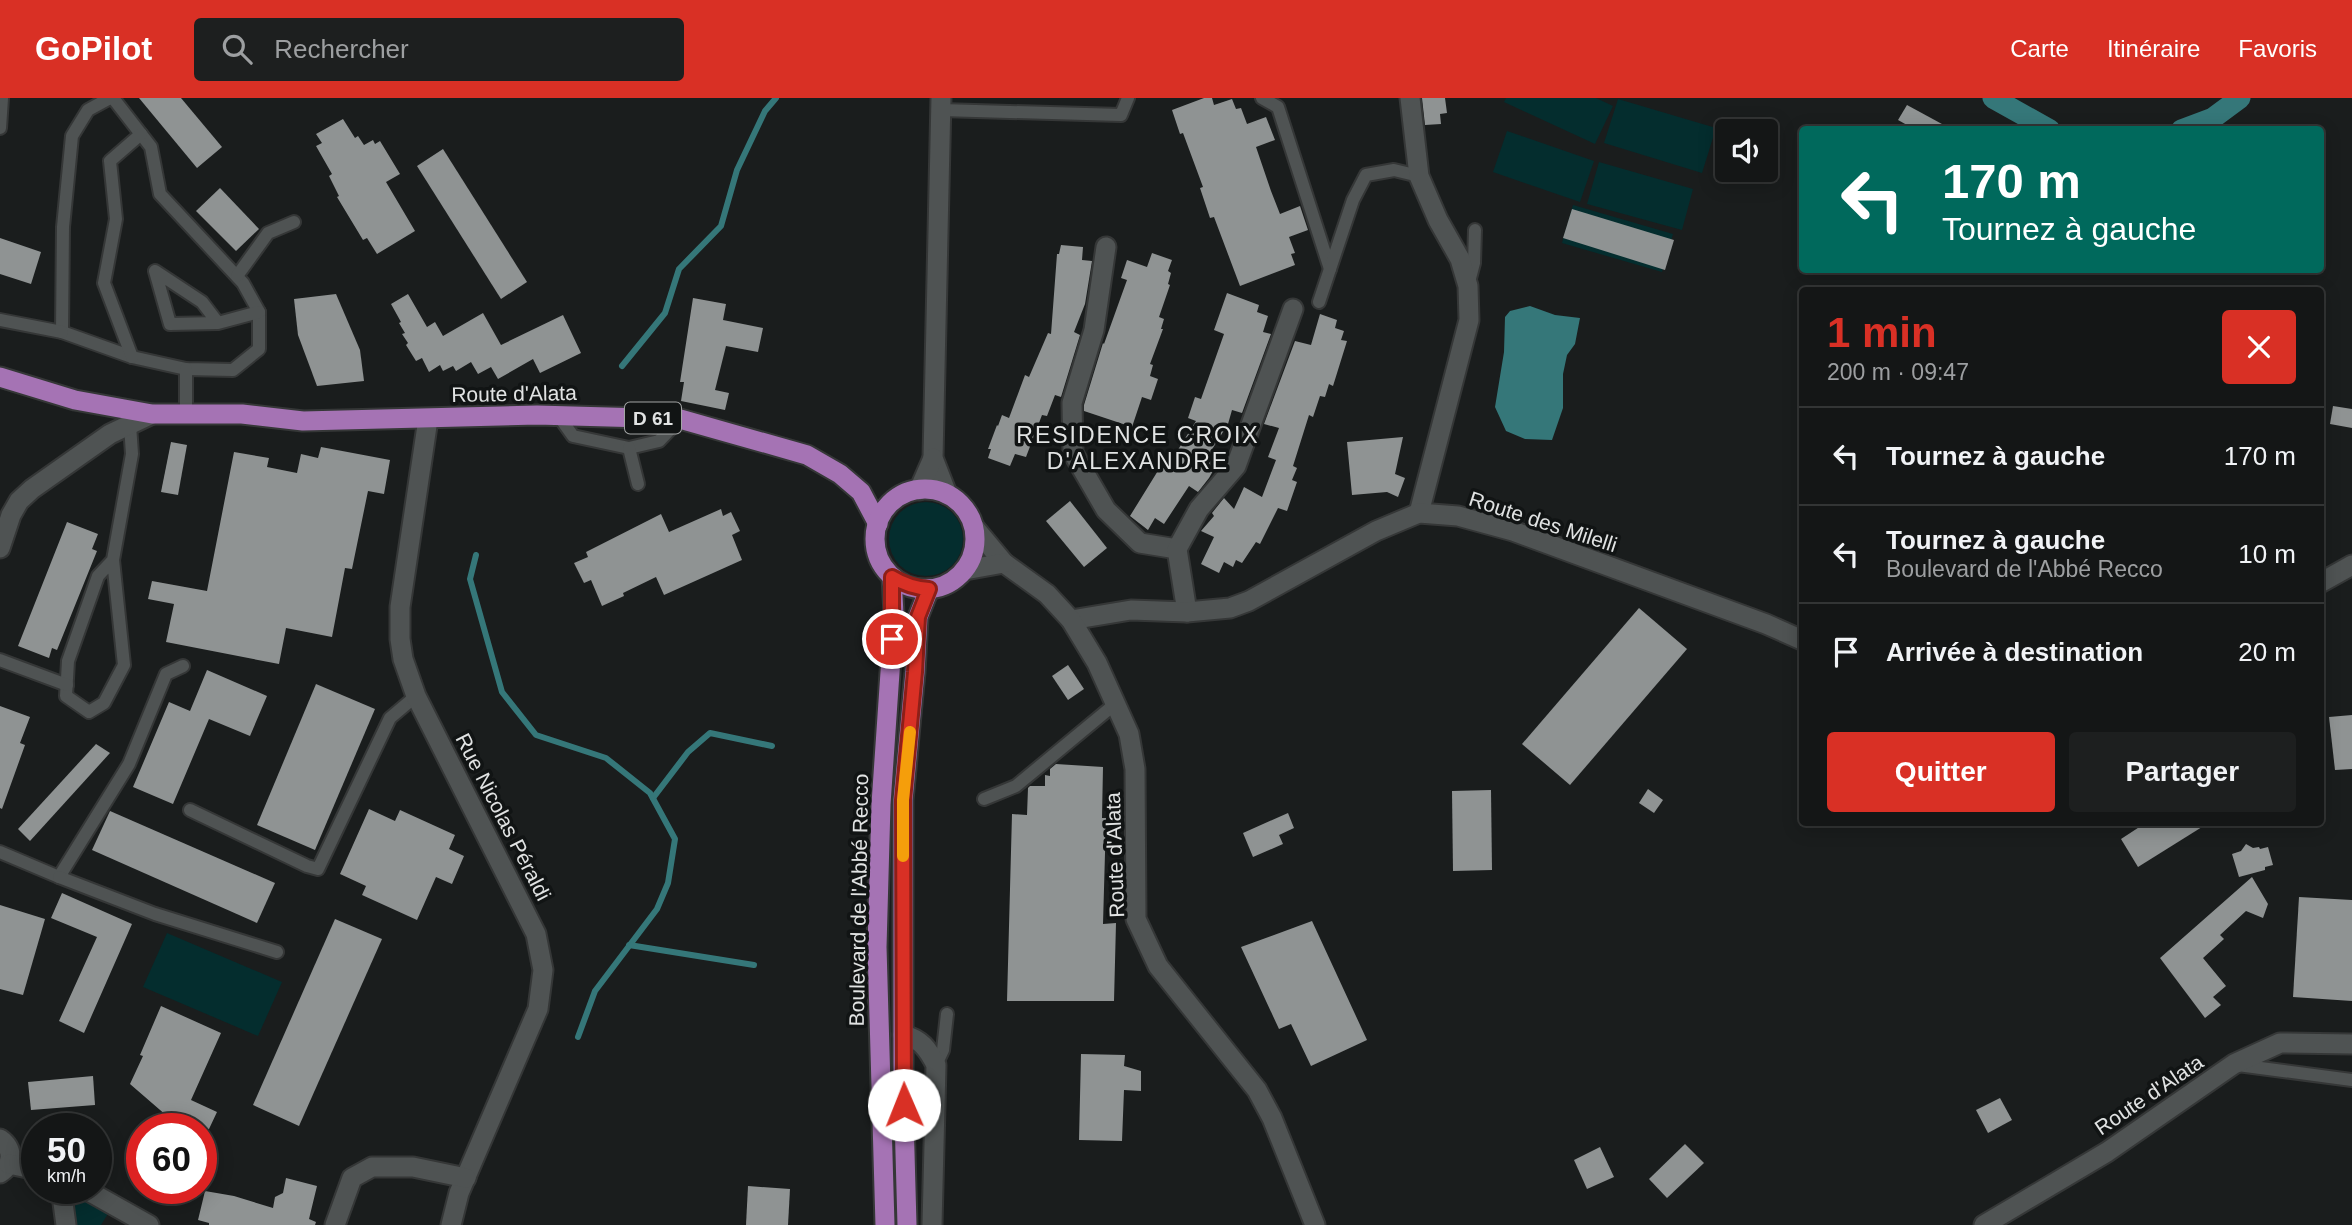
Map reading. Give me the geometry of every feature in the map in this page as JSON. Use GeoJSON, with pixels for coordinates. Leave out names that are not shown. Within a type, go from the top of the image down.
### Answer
{"type":"FeatureCollection","features":[{"type":"Feature","properties":{"kind":"main road","name":"Route d'Alata"},"geometry":{"type":"LineString","coordinates":[[0,377],[75,400],[152,414],[242,414],[303,421],[558,415],[680,419],[807,455],[840,474],[861,492],[878,524]]}},
{"type":"Feature","properties":{"kind":"main road"},"geometry":{"type":"LineString","coordinates":[[933,490],[947,494],[959,502],[968,513],[974,527],[972,557],[965,570],[943,586],[929,589],[903,584],[892,577],[877,552],[878,524],[884,511],[906,493],[933,490]]}},
{"type":"Feature","properties":{"kind":"main road","name":"Route d'Alata"},"geometry":{"type":"LineString","coordinates":[[861,492],[894,501]]}},
{"type":"Feature","properties":{"kind":"main road","name":"Boulevard de l'Abbé Recco"},"geometry":{"type":"LineString","coordinates":[[885,1225],[877,947],[881,804],[894,614],[892,577]]}},
{"type":"Feature","properties":{"kind":"main road","name":"Boulevard de l'Abbé Recco"},"geometry":{"type":"LineString","coordinates":[[907,1225],[903,1035],[903,800],[918,617],[929,589]]}},
{"type":"Feature","properties":{"kind":"street"},"geometry":{"type":"LineString","coordinates":[[1410,98],[1419,176],[1438,220],[1460,258],[1468,286],[1469,320],[1419,513]]}},
{"type":"Feature","properties":{"kind":"street"},"geometry":{"type":"LineString","coordinates":[[919,490],[933,458],[941,104]]}},
{"type":"Feature","properties":{"kind":"street"},"geometry":{"type":"LineString","coordinates":[[1106,247],[1094,330],[1072,403],[1073,453],[1106,510],[1140,543],[1177,549]]}},
{"type":"Feature","properties":{"kind":"street"},"geometry":{"type":"LineString","coordinates":[[1187,612],[1177,549],[1199,509],[1236,466],[1293,309]]}},
{"type":"Feature","properties":{"kind":"street","name":"D 61"},"geometry":{"type":"LineString","coordinates":[[0,548],[11,515],[19,501],[32,489],[110,434],[152,414]]}},
{"type":"Feature","properties":{"kind":"street","name":"Rue Nicolas Péraldi"},"geometry":{"type":"LineString","coordinates":[[428,419],[400,607],[403,659],[416,696],[537,934],[543,970],[538,1009],[466,1178],[451,1225]]}},
{"type":"Feature","properties":{"kind":"street"},"geometry":{"type":"LineString","coordinates":[[933,458],[947,494]]}},
{"type":"Feature","properties":{"kind":"street","name":"Route des Milelli"},"geometry":{"type":"LineString","coordinates":[[1071,620],[1131,610],[1187,612],[1230,608],[1249,601],[1376,531],[1419,513],[1458,516],[1513,531],[1799,639]]}},
{"type":"Feature","properties":{"kind":"street","name":"Route d'Alata"},"geometry":{"type":"LineString","coordinates":[[974,527],[1004,563],[1047,594],[1071,620],[1097,663],[1129,734],[1135,769],[1136,919],[1158,965],[1257,1090],[1272,1118],[1315,1225]]}},
{"type":"Feature","properties":{"kind":"street"},"geometry":{"type":"LineString","coordinates":[[965,570],[1004,563]]}},
{"type":"Feature","properties":{"kind":"street"},"geometry":{"type":"LineString","coordinates":[[2324,581],[2352,565]]}},
{"type":"Feature","properties":{"kind":"street"},"geometry":{"type":"LineString","coordinates":[[903,1035],[921,1043],[929,1051],[936,1065],[932,1225]]}},
{"type":"Feature","properties":{"kind":"street","name":"Route d'Alata"},"geometry":{"type":"LineString","coordinates":[[1984,1225],[2107,1152],[2234,1064],[2280,1044],[2352,1044]]}},
{"type":"Feature","properties":{"kind":"street"},"geometry":{"type":"LineString","coordinates":[[0,1139],[10,1152],[4,1168]]}},
{"type":"Feature","properties":{"kind":"street"},"geometry":{"type":"LineString","coordinates":[[335,1225],[352,1178],[372,1167],[413,1167],[466,1178]]}},
{"type":"Feature","properties":{"kind":"street"},"geometry":{"type":"LineString","coordinates":[[63,1204],[66,1225]]}},
{"type":"Feature","properties":{"kind":"street"},"geometry":{"type":"LineString","coordinates":[[112,1204],[149,1225]]}},
{"type":"Feature","properties":{"kind":"lane"},"geometry":{"type":"LineString","coordinates":[[0,128],[2,98]]}},
{"type":"Feature","properties":{"kind":"lane"},"geometry":{"type":"LineString","coordinates":[[0,320],[62,332],[132,358],[187,369],[233,370],[259,349],[259,313],[237,276],[160,194],[151,147],[111,98],[88,110],[72,136],[62,227],[62,332]]}},
{"type":"Feature","properties":{"kind":"lane"},"geometry":{"type":"LineString","coordinates":[[941,104],[999,105],[1121,116],[1128,98]]}},
{"type":"Feature","properties":{"kind":"lane"},"geometry":{"type":"LineString","coordinates":[[1262,98],[1278,107],[1330,269]]}},
{"type":"Feature","properties":{"kind":"lane"},"geometry":{"type":"LineString","coordinates":[[132,358],[104,283],[116,219],[110,161],[141,134]]}},
{"type":"Feature","properties":{"kind":"lane"},"geometry":{"type":"LineString","coordinates":[[1319,302],[1353,200],[1366,175],[1394,170],[1419,176]]}},
{"type":"Feature","properties":{"kind":"lane"},"geometry":{"type":"LineString","coordinates":[[237,276],[268,233],[294,222]]}},
{"type":"Feature","properties":{"kind":"lane"},"geometry":{"type":"LineString","coordinates":[[1468,286],[1474,262],[1475,230]]}},
{"type":"Feature","properties":{"kind":"lane"},"geometry":{"type":"LineString","coordinates":[[218,323],[202,302],[155,271],[170,324],[218,323],[259,313]]}},
{"type":"Feature","properties":{"kind":"lane"},"geometry":{"type":"LineString","coordinates":[[186,414],[187,369]]}},
{"type":"Feature","properties":{"kind":"lane"},"geometry":{"type":"LineString","coordinates":[[558,415],[573,436],[629,447],[659,440],[680,419]]}},
{"type":"Feature","properties":{"kind":"lane"},"geometry":{"type":"LineString","coordinates":[[113,560],[98,576],[68,661],[66,696],[89,712],[104,703],[124,665],[113,560],[132,454],[130,425]]}},
{"type":"Feature","properties":{"kind":"lane"},"geometry":{"type":"LineString","coordinates":[[629,447],[638,484]]}},
{"type":"Feature","properties":{"kind":"lane"},"geometry":{"type":"LineString","coordinates":[[0,660],[67,685]]}},
{"type":"Feature","properties":{"kind":"lane"},"geometry":{"type":"LineString","coordinates":[[59,877],[129,764],[166,674],[183,666]]}},
{"type":"Feature","properties":{"kind":"lane"},"geometry":{"type":"LineString","coordinates":[[190,810],[318,869],[390,718],[416,696]]}},
{"type":"Feature","properties":{"kind":"lane"},"geometry":{"type":"LineString","coordinates":[[984,799],[1016,786],[1115,704]]}},
{"type":"Feature","properties":{"kind":"lane"},"geometry":{"type":"LineString","coordinates":[[0,852],[155,914],[277,952]]}},
{"type":"Feature","properties":{"kind":"lane"},"geometry":{"type":"LineString","coordinates":[[936,1065],[943,1050],[947,1014]]}},
{"type":"Feature","properties":{"kind":"lane"},"geometry":{"type":"LineString","coordinates":[[2234,1064],[2352,1080]]}},
{"type":"Feature","properties":{"kind":"shaded area"},"geometry":{"type":"Polygon","coordinates":[[[1506,98],[1596,98],[1613,106],[1595,144],[1504,102],[1506,98]]]}},
{"type":"Feature","properties":{"kind":"shaded area"},"geometry":{"type":"Polygon","coordinates":[[[1618,99],[1715,128],[1702,173],[1604,143],[1618,99]]]}},
{"type":"Feature","properties":{"kind":"shaded area"},"geometry":{"type":"Polygon","coordinates":[[[1507,131],[1594,161],[1580,202],[1493,172],[1507,131]]]}},
{"type":"Feature","properties":{"kind":"shaded area"},"geometry":{"type":"Polygon","coordinates":[[[1599,162],[1693,189],[1682,230],[1587,204],[1599,162]]]}},
{"type":"Feature","properties":{"kind":"shaded area"},"geometry":{"type":"Polygon","coordinates":[[[1573,205],[1673,234],[1662,272],[1562,243],[1573,205]]]}},
{"type":"Feature","properties":{"kind":"shaded area"},"geometry":{"type":"Polygon","coordinates":[[[1530,306],[1555,315],[1580,318],[1575,344],[1567,355],[1563,374],[1563,408],[1552,440],[1525,439],[1506,431],[1495,407],[1504,352],[1505,317],[1510,311],[1530,306]]]}},
{"type":"Feature","properties":{"kind":"shaded area"},"geometry":{"type":"Polygon","coordinates":[[[926,502],[940,505],[952,513],[960,525],[963,539],[960,553],[952,565],[940,573],[926,576],[912,573],[900,565],[892,553],[889,539],[892,525],[900,513],[912,505],[926,502]]]}},
{"type":"Feature","properties":{"kind":"shaded area"},"geometry":{"type":"Polygon","coordinates":[[[167,933],[282,982],[258,1036],[143,987],[167,933]]]}},
{"type":"Feature","properties":{"kind":"shaded area"},"geometry":{"type":"Polygon","coordinates":[[[76,1204],[95,1204],[109,1212],[101,1225],[75,1225],[76,1204]]]}},
{"type":"Feature","properties":{"kind":"building"},"geometry":{"type":"Polygon","coordinates":[[[139,98],[181,98],[222,147],[197,168],[139,98]]]}},
{"type":"Feature","properties":{"kind":"building"},"geometry":{"type":"Polygon","coordinates":[[[1204,98],[1212,98],[1214,105],[1232,99],[1236,109],[1241,108],[1247,124],[1266,117],[1275,140],[1256,147],[1271,191],[1280,214],[1300,206],[1308,230],[1289,237],[1295,253],[1291,254],[1295,265],[1240,286],[1214,217],[1210,218],[1200,188],[1203,187],[1172,110],[1204,98]]]}},
{"type":"Feature","properties":{"kind":"building"},"geometry":{"type":"Polygon","coordinates":[[[1422,98],[1445,98],[1447,113],[1440,114],[1441,124],[1425,125],[1422,98]]]}},
{"type":"Feature","properties":{"kind":"building"},"geometry":{"type":"Polygon","coordinates":[[[1907,105],[1946,126],[1909,126],[1898,120],[1907,105]]]}},
{"type":"Feature","properties":{"kind":"building"},"geometry":{"type":"Polygon","coordinates":[[[343,119],[355,138],[358,136],[364,145],[373,140],[375,144],[380,141],[400,174],[386,182],[415,231],[377,254],[367,238],[363,240],[337,197],[339,196],[329,176],[332,174],[316,146],[322,143],[316,134],[343,119]]]}},
{"type":"Feature","properties":{"kind":"building"},"geometry":{"type":"Polygon","coordinates":[[[443,149],[527,282],[501,299],[417,166],[443,149]]]}},
{"type":"Feature","properties":{"kind":"building"},"geometry":{"type":"Polygon","coordinates":[[[220,188],[259,229],[236,251],[196,211],[220,188]]]}},
{"type":"Feature","properties":{"kind":"building"},"geometry":{"type":"Polygon","coordinates":[[[1572,209],[1674,240],[1665,270],[1563,238],[1572,209]]]}},
{"type":"Feature","properties":{"kind":"building"},"geometry":{"type":"Polygon","coordinates":[[[0,238],[41,252],[31,284],[0,274],[0,238]]]}},
{"type":"Feature","properties":{"kind":"building"},"geometry":{"type":"Polygon","coordinates":[[[1061,245],[1083,247],[1082,260],[1092,261],[1085,304],[1074,332],[1080,335],[1061,397],[1055,395],[1047,416],[1042,415],[1026,457],[1015,454],[1010,466],[988,458],[991,449],[988,449],[1002,415],[1009,418],[1025,375],[1029,377],[1048,333],[1051,334],[1057,254],[1061,245]]]}},
{"type":"Feature","properties":{"kind":"building"},"geometry":{"type":"Polygon","coordinates":[[[1152,253],[1172,260],[1168,271],[1171,273],[1170,285],[1159,317],[1164,319],[1163,329],[1150,364],[1153,365],[1150,376],[1158,379],[1151,400],[1142,397],[1132,427],[1084,411],[1084,405],[1103,343],[1127,280],[1121,278],[1127,260],[1147,267],[1152,253]]]}},
{"type":"Feature","properties":{"kind":"building"},"geometry":{"type":"Polygon","coordinates":[[[1227,293],[1259,305],[1257,312],[1268,316],[1263,332],[1271,334],[1242,413],[1232,410],[1228,424],[1211,451],[1221,457],[1209,478],[1198,492],[1189,486],[1164,524],[1155,518],[1148,530],[1130,516],[1164,461],[1169,464],[1196,421],[1188,418],[1195,397],[1201,399],[1224,334],[1214,330],[1227,293]]]}},
{"type":"Feature","properties":{"kind":"building"},"geometry":{"type":"Polygon","coordinates":[[[336,294],[360,350],[364,381],[317,386],[298,335],[294,299],[336,294]]]}},
{"type":"Feature","properties":{"kind":"building"},"geometry":{"type":"Polygon","coordinates":[[[408,294],[427,327],[435,322],[443,336],[483,313],[501,345],[563,315],[581,353],[540,373],[533,359],[498,379],[491,367],[478,374],[471,362],[456,371],[453,366],[443,371],[440,365],[429,372],[422,358],[416,361],[406,345],[408,343],[402,334],[405,333],[399,323],[401,322],[391,304],[408,294]]]}},
{"type":"Feature","properties":{"kind":"building"},"geometry":{"type":"Polygon","coordinates":[[[693,298],[726,304],[723,320],[763,328],[758,352],[726,346],[715,390],[729,393],[725,410],[681,401],[684,382],[680,382],[693,298]]]}},
{"type":"Feature","properties":{"kind":"building"},"geometry":{"type":"Polygon","coordinates":[[[1320,314],[1337,320],[1335,328],[1344,331],[1341,340],[1347,341],[1333,386],[1329,384],[1325,397],[1320,396],[1313,417],[1309,415],[1293,466],[1297,468],[1292,480],[1297,482],[1287,511],[1278,508],[1260,544],[1256,542],[1242,563],[1236,560],[1233,567],[1224,562],[1219,573],[1201,564],[1214,537],[1201,531],[1224,498],[1234,509],[1244,487],[1262,497],[1276,460],[1268,457],[1279,428],[1264,424],[1295,341],[1311,345],[1320,314]]]}},
{"type":"Feature","properties":{"kind":"building"},"geometry":{"type":"Polygon","coordinates":[[[2333,406],[2352,409],[2352,428],[2330,424],[2333,406]]]}},
{"type":"Feature","properties":{"kind":"building"},"geometry":{"type":"Polygon","coordinates":[[[1403,437],[1395,474],[1405,478],[1398,497],[1387,492],[1352,495],[1347,442],[1403,437]]]}},
{"type":"Feature","properties":{"kind":"building"},"geometry":{"type":"Polygon","coordinates":[[[171,442],[187,445],[178,495],[161,492],[171,442]]]}},
{"type":"Feature","properties":{"kind":"building"},"geometry":{"type":"Polygon","coordinates":[[[321,447],[390,460],[384,494],[368,491],[352,569],[345,568],[332,637],[286,628],[279,664],[166,642],[174,604],[148,599],[152,581],[207,591],[234,452],[269,458],[267,467],[297,473],[301,454],[318,458],[321,447]]]}},
{"type":"Feature","properties":{"kind":"building"},"geometry":{"type":"Polygon","coordinates":[[[1070,501],[1107,548],[1084,567],[1046,521],[1070,501]]]}},
{"type":"Feature","properties":{"kind":"building"},"geometry":{"type":"Polygon","coordinates":[[[721,509],[723,516],[731,512],[740,531],[732,535],[742,560],[664,595],[656,577],[602,606],[591,580],[584,583],[574,563],[588,557],[586,552],[661,514],[669,532],[721,509]]]}},
{"type":"Feature","properties":{"kind":"building"},"geometry":{"type":"Polygon","coordinates":[[[67,522],[98,534],[92,549],[97,551],[57,650],[52,648],[49,658],[18,646],[67,522]]]}},
{"type":"Feature","properties":{"kind":"building"},"geometry":{"type":"Polygon","coordinates":[[[1639,608],[1687,649],[1570,785],[1522,744],[1639,608]]]}},
{"type":"Feature","properties":{"kind":"building"},"geometry":{"type":"Polygon","coordinates":[[[1068,665],[1084,689],[1068,700],[1052,676],[1068,665]]]}},
{"type":"Feature","properties":{"kind":"building"},"geometry":{"type":"Polygon","coordinates":[[[207,670],[267,696],[250,736],[209,719],[173,804],[133,787],[169,702],[190,711],[207,670]]]}},
{"type":"Feature","properties":{"kind":"building"},"geometry":{"type":"Polygon","coordinates":[[[316,684],[375,709],[315,850],[257,825],[316,684]]]}},
{"type":"Feature","properties":{"kind":"building"},"geometry":{"type":"Polygon","coordinates":[[[0,706],[30,717],[20,743],[25,745],[2,809],[0,808],[0,706]]]}},
{"type":"Feature","properties":{"kind":"building"},"geometry":{"type":"Polygon","coordinates":[[[2352,715],[2352,769],[2335,770],[2329,717],[2352,715]]]}},
{"type":"Feature","properties":{"kind":"building"},"geometry":{"type":"Polygon","coordinates":[[[96,744],[110,753],[30,841],[18,829],[96,744]]]}},
{"type":"Feature","properties":{"kind":"building"},"geometry":{"type":"Polygon","coordinates":[[[1056,764],[1103,767],[1102,818],[1106,818],[1103,924],[1116,923],[1114,1001],[1007,1001],[1012,814],[1027,815],[1028,788],[1045,786],[1045,775],[1050,776],[1050,769],[1056,764]]]}},
{"type":"Feature","properties":{"kind":"building"},"geometry":{"type":"Polygon","coordinates":[[[1648,789],[1663,800],[1654,813],[1639,803],[1648,789]]]}},
{"type":"Feature","properties":{"kind":"building"},"geometry":{"type":"Polygon","coordinates":[[[1491,790],[1492,870],[1453,871],[1452,791],[1491,790]]]}},
{"type":"Feature","properties":{"kind":"building"},"geometry":{"type":"Polygon","coordinates":[[[369,809],[395,821],[400,810],[455,835],[449,849],[464,856],[452,884],[436,877],[417,920],[362,895],[366,886],[340,874],[369,809]]]}},
{"type":"Feature","properties":{"kind":"building"},"geometry":{"type":"Polygon","coordinates":[[[110,811],[275,883],[257,923],[92,850],[110,811]]]}},
{"type":"Feature","properties":{"kind":"building"},"geometry":{"type":"Polygon","coordinates":[[[1288,813],[1294,828],[1279,835],[1283,844],[1253,857],[1243,833],[1288,813]]]}},
{"type":"Feature","properties":{"kind":"building"},"geometry":{"type":"Polygon","coordinates":[[[2141,826],[2204,826],[2138,867],[2121,839],[2141,826]]]}},
{"type":"Feature","properties":{"kind":"building"},"geometry":{"type":"Polygon","coordinates":[[[2246,844],[2260,849],[2268,847],[2273,865],[2239,877],[2232,854],[2241,851],[2246,844]]]}},
{"type":"Feature","properties":{"kind":"building"},"geometry":{"type":"Polygon","coordinates":[[[2252,877],[2268,904],[2263,918],[2246,911],[2220,935],[2224,939],[2203,958],[2226,986],[2213,997],[2221,1005],[2205,1018],[2160,958],[2252,877]]]}},
{"type":"Feature","properties":{"kind":"building"},"geometry":{"type":"Polygon","coordinates":[[[62,893],[132,924],[84,1033],[59,1021],[97,937],[51,918],[62,893]]]}},
{"type":"Feature","properties":{"kind":"building"},"geometry":{"type":"Polygon","coordinates":[[[2299,897],[2352,900],[2352,1001],[2293,997],[2299,897]]]}},
{"type":"Feature","properties":{"kind":"building"},"geometry":{"type":"Polygon","coordinates":[[[0,905],[45,919],[23,995],[0,989],[0,905]]]}},
{"type":"Feature","properties":{"kind":"building"},"geometry":{"type":"Polygon","coordinates":[[[335,919],[382,939],[299,1126],[253,1105],[335,919]]]}},
{"type":"Feature","properties":{"kind":"building"},"geometry":{"type":"Polygon","coordinates":[[[1312,921],[1367,1040],[1311,1066],[1291,1024],[1279,1029],[1241,947],[1312,921]]]}},
{"type":"Feature","properties":{"kind":"building"},"geometry":{"type":"Polygon","coordinates":[[[161,1006],[221,1033],[191,1100],[217,1113],[164,1113],[130,1084],[143,1056],[140,1055],[161,1006]]]}},
{"type":"Feature","properties":{"kind":"building"},"geometry":{"type":"Polygon","coordinates":[[[1081,1054],[1125,1055],[1124,1066],[1141,1071],[1141,1091],[1124,1090],[1122,1141],[1079,1140],[1081,1054]]]}},
{"type":"Feature","properties":{"kind":"building"},"geometry":{"type":"Polygon","coordinates":[[[93,1076],[95,1105],[31,1110],[28,1082],[93,1076]]]}},
{"type":"Feature","properties":{"kind":"building"},"geometry":{"type":"Polygon","coordinates":[[[2000,1098],[2012,1120],[1988,1133],[1976,1110],[2000,1098]]]}},
{"type":"Feature","properties":{"kind":"building"},"geometry":{"type":"Polygon","coordinates":[[[1685,1144],[1704,1163],[1667,1198],[1649,1179],[1685,1144]]]}},
{"type":"Feature","properties":{"kind":"building"},"geometry":{"type":"Polygon","coordinates":[[[1600,1147],[1614,1177],[1587,1189],[1574,1160],[1600,1147]]]}},
{"type":"Feature","properties":{"kind":"building"},"geometry":{"type":"Polygon","coordinates":[[[286,1178],[317,1186],[309,1219],[316,1222],[315,1225],[209,1225],[198,1220],[202,1204],[217,1204],[217,1193],[273,1208],[275,1197],[283,1193],[286,1178]]]}},
{"type":"Feature","properties":{"kind":"building"},"geometry":{"type":"Polygon","coordinates":[[[748,1186],[790,1189],[788,1225],[746,1225],[748,1186]]]}},
{"type":"Feature","properties":{"kind":"waterway"},"geometry":{"type":"LineString","coordinates":[[622,366],[665,313],[679,269],[721,226],[737,170],[765,111],[776,98]]}},
{"type":"Feature","properties":{"kind":"waterway"},"geometry":{"type":"LineString","coordinates":[[1993,98],[2043,126]]}},
{"type":"Feature","properties":{"kind":"waterway"},"geometry":{"type":"LineString","coordinates":[[2192,126],[2213,118],[2240,98]]}},
{"type":"Feature","properties":{"kind":"waterway"},"geometry":{"type":"LineString","coordinates":[[476,555],[470,579],[502,692],[536,735],[606,758],[650,793],[675,839],[668,883],[657,909],[595,991],[578,1037]]}},
{"type":"Feature","properties":{"kind":"waterway"},"geometry":{"type":"LineString","coordinates":[[653,798],[688,752],[710,733],[772,746]]}},
{"type":"Feature","properties":{"kind":"waterway"},"geometry":{"type":"LineString","coordinates":[[629,945],[754,965]]}},
{"type":"Feature","properties":{"kind":"slow traffic"},"geometry":{"type":"LineString","coordinates":[[903,856],[903,800],[910,732]]}},
{"type":"Feature","properties":{"kind":"district","name":"RESIDENCE CROIX D'ALEXANDRE"},"geometry":{"type":"Point","coordinates":[1138,448]}},
{"type":"Feature","properties":{"kind":"route"},"geometry":{"type":"LineString","coordinates":[[892,639],[892,577],[903,584],[929,589],[918,617],[903,800],[904,1105]]}}]}
